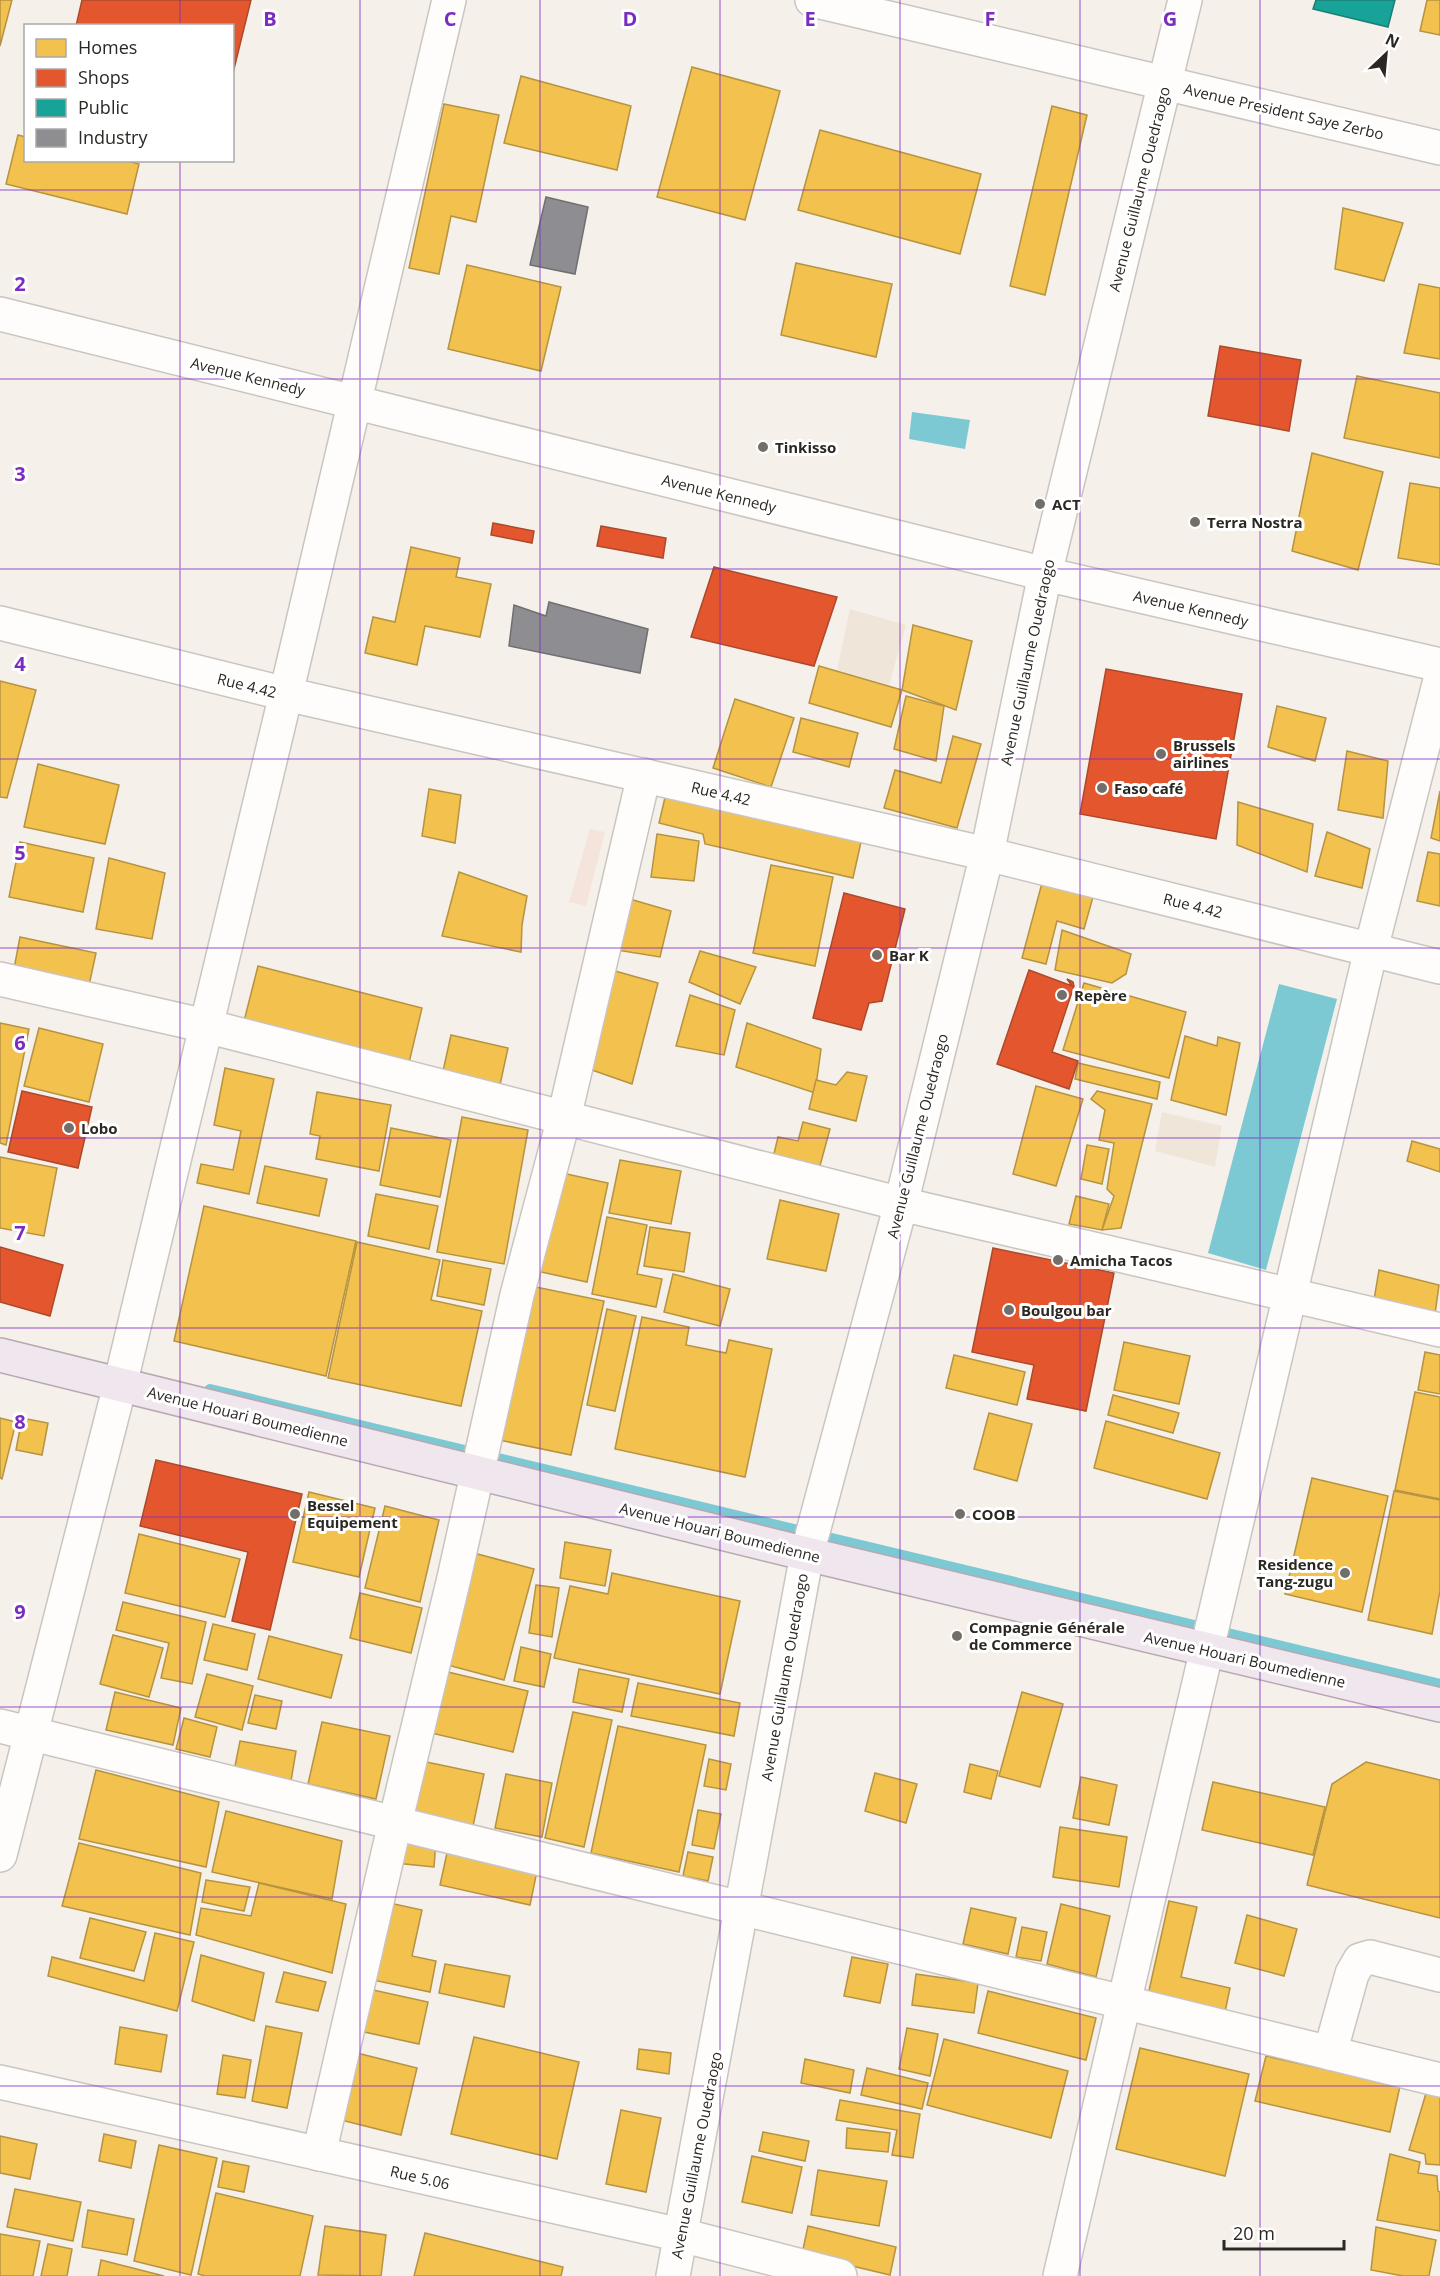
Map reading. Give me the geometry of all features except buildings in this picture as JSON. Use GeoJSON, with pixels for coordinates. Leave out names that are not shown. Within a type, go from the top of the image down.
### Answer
{"type":"FeatureCollection","features":[{"type":"Feature","properties":{"kind":"main road","name":"Avenue Houari Boumedienne"},"geometry":{"type":"LineString","coordinates":[[0,1355],[807,1554],[1440,1705]]}},
{"type":"Feature","properties":{"kind":"street"},"geometry":{"type":"LineString","coordinates":[[0,1855],[15,1730],[120,1385],[286,694],[449,0]]}},
{"type":"Feature","properties":{"kind":"street","name":"Avenue President Saye Zerbo"},"geometry":{"type":"LineString","coordinates":[[812,0],[1440,148]]}},
{"type":"Feature","properties":{"kind":"street","name":"Avenue Guillaume Ouedraogo"},"geometry":{"type":"LineString","coordinates":[[673,2276],[807,1554],[901,1204],[987,854],[1045,574],[1185,0]]}},
{"type":"Feature","properties":{"kind":"street","name":"Avenue Kennedy"},"geometry":{"type":"LineString","coordinates":[[0,314],[1045,574],[1440,665]]}},
{"type":"Feature","properties":{"kind":"street","name":"Rue 4.42"},"geometry":{"type":"LineString","coordinates":[[0,623],[286,694],[987,854],[1440,967]]}},
{"type":"Feature","properties":{"kind":"street"},"geometry":{"type":"LineString","coordinates":[[1060,2276],[1289,1294],[1371,950],[1440,680]]}},
{"type":"Feature","properties":{"kind":"street"},"geometry":{"type":"LineString","coordinates":[[319,2154],[454,1578],[517,1295],[564,1118],[644,775]]}},
{"type":"Feature","properties":{"kind":"street"},"geometry":{"type":"LineString","coordinates":[[0,979],[206,1026],[901,1204],[1440,1330]]}},
{"type":"Feature","properties":{"kind":"street"},"geometry":{"type":"LineString","coordinates":[[15,1730],[1440,2080]]}},
{"type":"Feature","properties":{"kind":"street"},"geometry":{"type":"LineString","coordinates":[[1330,2053],[1352,1974],[1360,1960],[1370,1957],[1440,1975]]}},
{"type":"Feature","properties":{"kind":"street","name":"Rue 5.06"},"geometry":{"type":"LineString","coordinates":[[0,2082],[681,2235],[840,2276]]}},
{"type":"Feature","properties":{"kind":"shaded area"},"geometry":{"type":"Polygon","coordinates":[[[850,609],[906,625],[889,685],[837,670],[850,609]]]}},
{"type":"Feature","properties":{"kind":"shaded area"},"geometry":{"type":"Polygon","coordinates":[[[590,829],[605,832],[586,906],[569,902],[590,829]]]}},
{"type":"Feature","properties":{"kind":"shaded area"},"geometry":{"type":"Polygon","coordinates":[[[1162,1112],[1222,1126],[1215,1167],[1155,1151],[1162,1112]]]}},
{"type":"Feature","properties":{"kind":"water"},"geometry":{"type":"Polygon","coordinates":[[[912,412],[970,420],[965,449],[909,439],[912,412]]]}},
{"type":"Feature","properties":{"kind":"water"},"geometry":{"type":"Polygon","coordinates":[[[1279,984],[1337,999],[1266,1270],[1208,1253],[1279,984]]]}},
{"type":"Feature","properties":{"kind":"waterway"},"geometry":{"type":"LineString","coordinates":[[210,1390],[1440,1685]]}},
{"type":"Feature","properties":{"kind":"place","name":"Tinkisso"},"geometry":{"type":"Point","coordinates":[763,447]}},
{"type":"Feature","properties":{"kind":"place","name":"ACT"},"geometry":{"type":"Point","coordinates":[1040,504]}},
{"type":"Feature","properties":{"kind":"place","name":"Terra Nostra"},"geometry":{"type":"Point","coordinates":[1195,522]}},
{"type":"Feature","properties":{"kind":"place","name":"Brussels airlines"},"geometry":{"type":"Point","coordinates":[1161,754]}},
{"type":"Feature","properties":{"kind":"place","name":"Faso café"},"geometry":{"type":"Point","coordinates":[1102,788]}},
{"type":"Feature","properties":{"kind":"place","name":"Bar K"},"geometry":{"type":"Point","coordinates":[877,955]}},
{"type":"Feature","properties":{"kind":"place","name":"Repère"},"geometry":{"type":"Point","coordinates":[1062,995]}},
{"type":"Feature","properties":{"kind":"place","name":"Lobo"},"geometry":{"type":"Point","coordinates":[69,1128]}},
{"type":"Feature","properties":{"kind":"place","name":"Amicha Tacos"},"geometry":{"type":"Point","coordinates":[1058,1260]}},
{"type":"Feature","properties":{"kind":"place","name":"Boulgou bar"},"geometry":{"type":"Point","coordinates":[1009,1310]}},
{"type":"Feature","properties":{"kind":"place","name":"Bessel Equipement"},"geometry":{"type":"Point","coordinates":[295,1514]}},
{"type":"Feature","properties":{"kind":"place","name":"COOB"},"geometry":{"type":"Point","coordinates":[960,1514]}},
{"type":"Feature","properties":{"kind":"place","name":"Residence Tang-zugu"},"geometry":{"type":"Point","coordinates":[1345,1573]}},
{"type":"Feature","properties":{"kind":"place","name":"Compagnie Générale de Commerce"},"geometry":{"type":"Point","coordinates":[957,1636]}}]}
